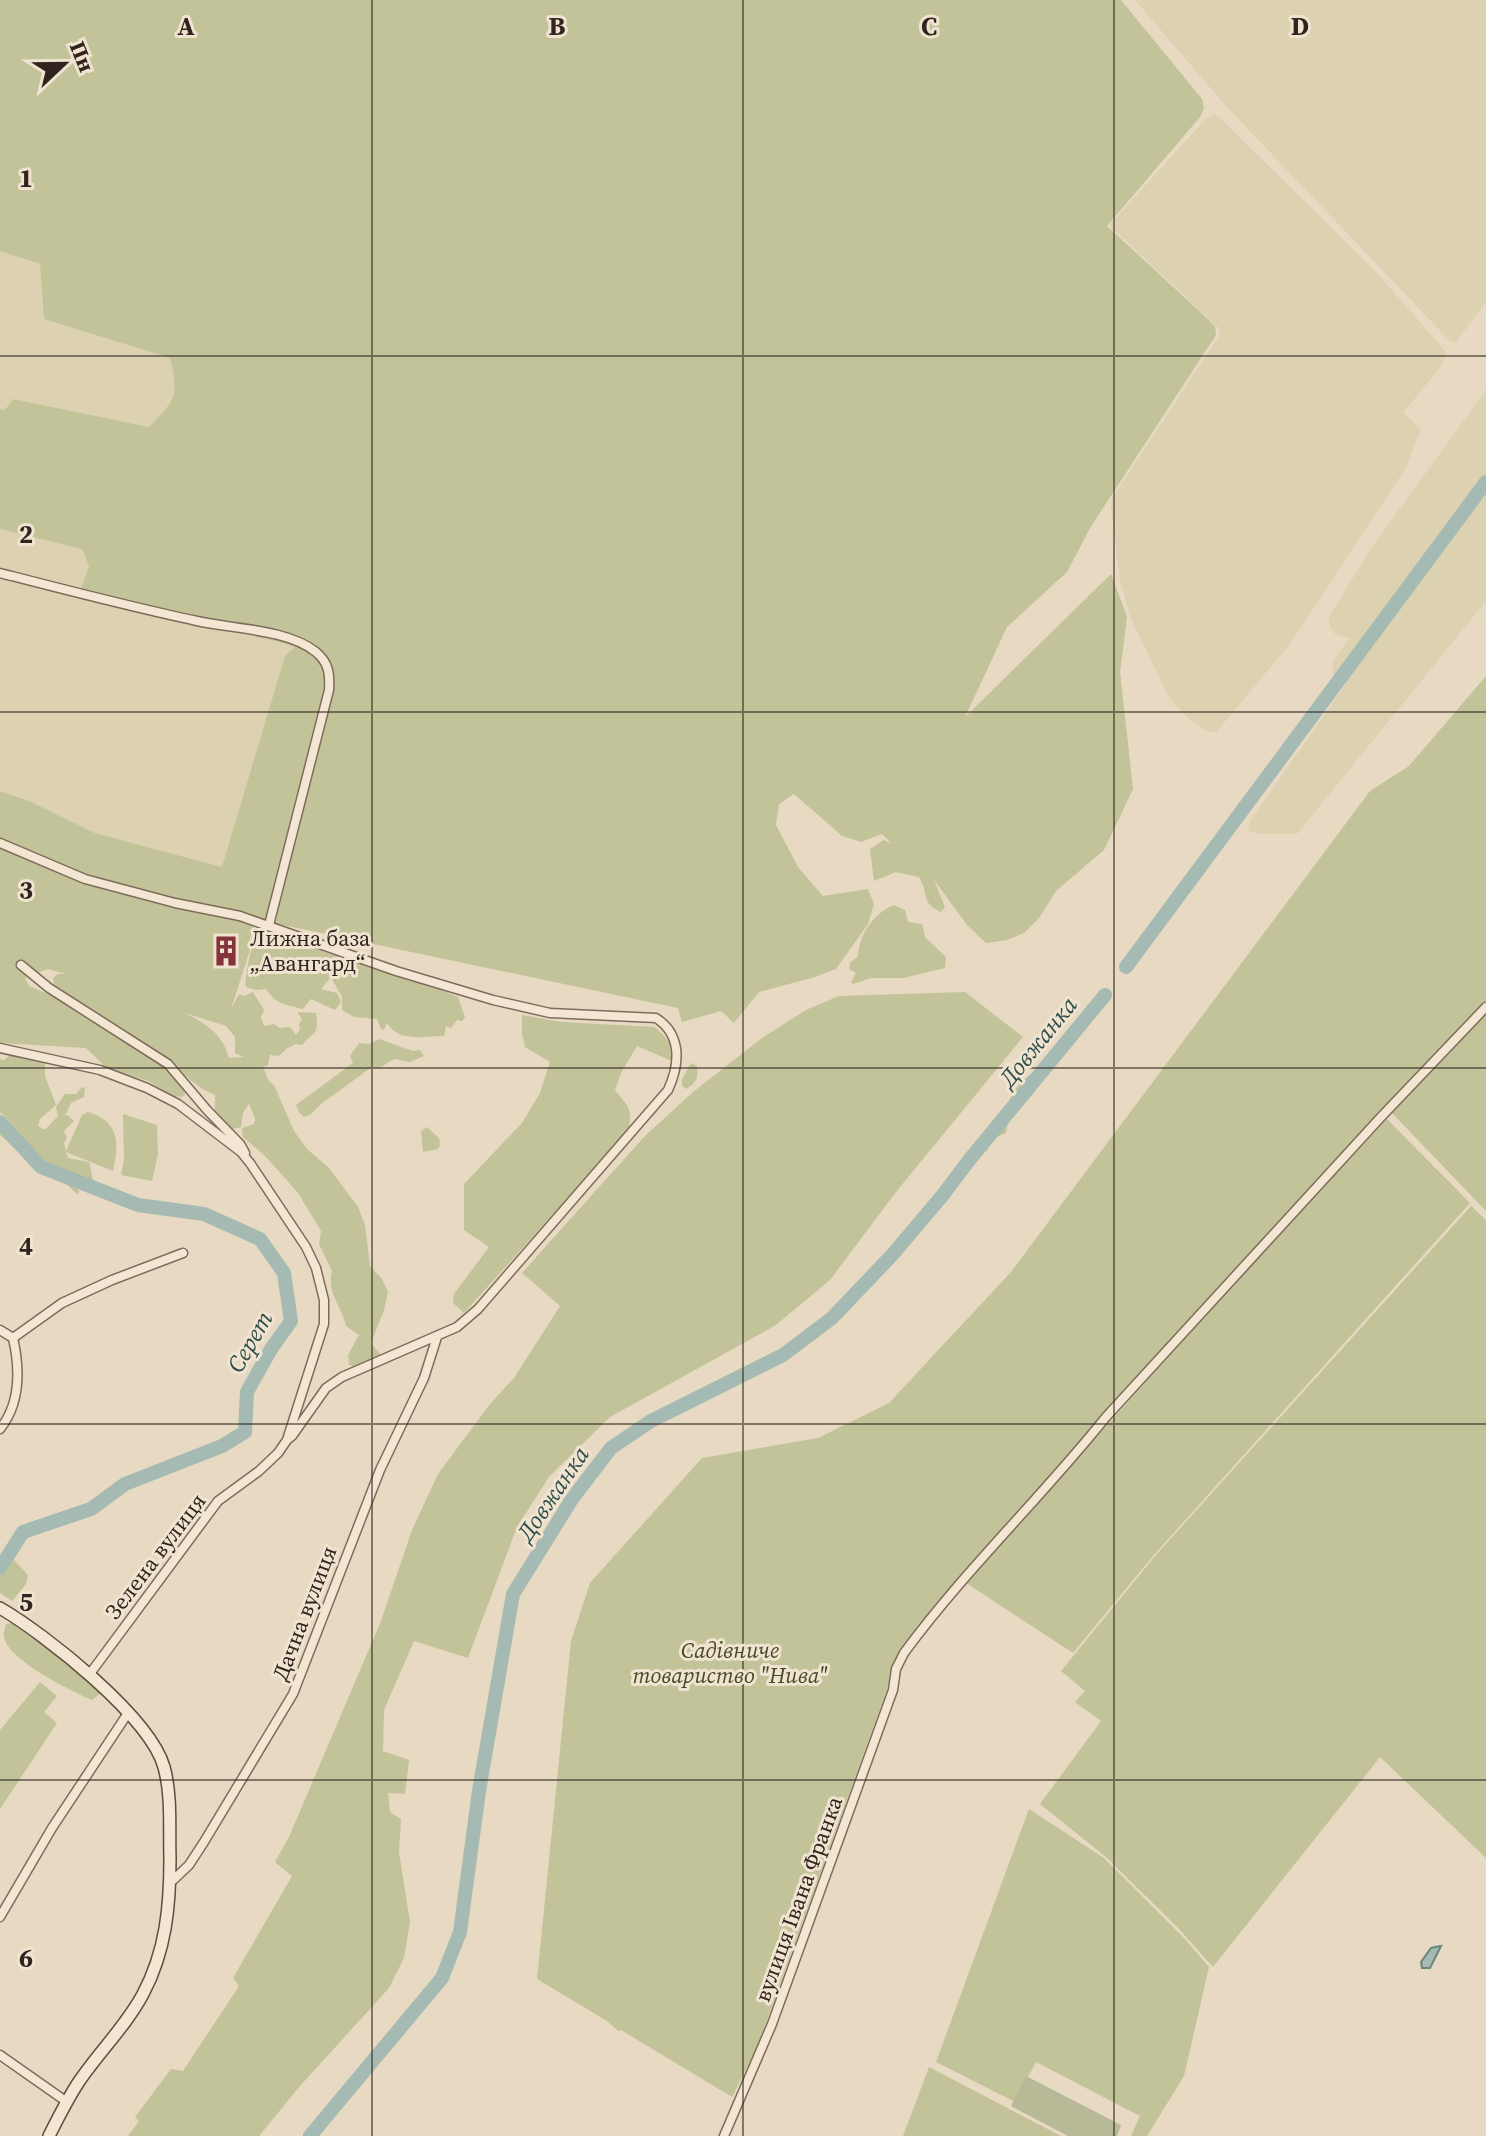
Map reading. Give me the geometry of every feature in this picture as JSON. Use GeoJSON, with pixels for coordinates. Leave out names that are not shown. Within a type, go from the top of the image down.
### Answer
{"type":"FeatureCollection","features":[{"type":"Feature","properties":{"kind":"street"},"geometry":{"type":"LineString","coordinates":[[0,573],[172,616],[270,633],[314,650],[324,660],[330,672],[329,690],[269,925]]}},
{"type":"Feature","properties":{"kind":"street"},"geometry":{"type":"LineString","coordinates":[[0,843],[85,879],[269,925],[396,971],[521,1007],[587,1017],[656,1018],[667,1025],[675,1038],[676,1072],[660,1099],[478,1309],[457,1327],[334,1382],[326,1388],[287,1440]]}},
{"type":"Feature","properties":{"kind":"street"},"geometry":{"type":"LineString","coordinates":[[21,965],[49,988],[168,1064],[240,1144],[250,1163]]}},
{"type":"Feature","properties":{"kind":"street","name":"вулиця Івана Франка"},"geometry":{"type":"LineString","coordinates":[[724,2136],[772,2024],[893,1690],[896,1669],[909,1648],[986,1551],[1381,1117],[1486,1007]]}},
{"type":"Feature","properties":{"kind":"street","name":"Зелена вулиця"},"geometry":{"type":"LineString","coordinates":[[0,1048],[100,1070],[147,1088],[178,1104],[241,1152],[306,1247],[316,1268],[324,1300],[324,1324],[287,1440],[259,1471],[218,1501],[89,1675]]}},
{"type":"Feature","properties":{"kind":"street"},"geometry":{"type":"LineString","coordinates":[[13,1338],[74,1297],[183,1253]]}},
{"type":"Feature","properties":{"kind":"street"},"geometry":{"type":"LineString","coordinates":[[0,1330],[13,1338]]}},
{"type":"Feature","properties":{"kind":"street","name":"Дачна вулиця"},"geometry":{"type":"LineString","coordinates":[[170,1883],[189,1865],[204,1842],[293,1694],[342,1563],[380,1470],[424,1378],[437,1337]]}},
{"type":"Feature","properties":{"kind":"street"},"geometry":{"type":"LineString","coordinates":[[0,1429],[13,1406],[18,1380],[13,1338]]}},
{"type":"Feature","properties":{"kind":"street"},"geometry":{"type":"LineString","coordinates":[[5,1610],[89,1675],[128,1713],[150,1739],[164,1767],[168,1793],[170,1883],[163,1943],[142,1996],[67,2102],[49,2136]]}},
{"type":"Feature","properties":{"kind":"street"},"geometry":{"type":"LineString","coordinates":[[0,1917],[52,1828],[128,1713]]}},
{"type":"Feature","properties":{"kind":"street"},"geometry":{"type":"LineString","coordinates":[[0,2055],[67,2102]]}},
{"type":"Feature","properties":{"kind":"shaded area"},"geometry":{"type":"Polygon","coordinates":[[[1135,0],[1486,0],[1486,302],[1456,342],[1450,341],[1226,106],[1135,0]]]}},
{"type":"Feature","properties":{"kind":"shaded area"},"geometry":{"type":"Polygon","coordinates":[[[1214,114],[1376,272],[1446,352],[1442,365],[1403,413],[1421,429],[1405,469],[1290,644],[1217,731],[1209,732],[1189,719],[1170,699],[1132,621],[1120,580],[1111,509],[1112,498],[1219,336],[1220,329],[1109,225],[1214,114]]]}},
{"type":"Feature","properties":{"kind":"shaded area"},"geometry":{"type":"Polygon","coordinates":[[[0,251],[40,264],[44,319],[170,358],[176,385],[170,406],[149,427],[13,399],[5,411],[0,409],[0,251]]]}},
{"type":"Feature","properties":{"kind":"shaded area"},"geometry":{"type":"Polygon","coordinates":[[[1486,390],[1486,601],[1297,834],[1248,831],[1250,821],[1346,684],[1333,676],[1333,661],[1350,638],[1335,634],[1329,617],[1372,547],[1486,390]]]}},
{"type":"Feature","properties":{"kind":"shaded area"},"geometry":{"type":"Polygon","coordinates":[[[0,529],[82,549],[89,566],[80,594],[297,645],[285,656],[223,867],[95,833],[29,801],[0,791],[0,529]]]}},
{"type":"Feature","properties":{"kind":"green space"},"geometry":{"type":"Polygon","coordinates":[[[0,0],[1121,0],[1202,99],[1204,108],[1200,117],[1107,226],[1215,326],[1216,335],[1090,528],[1067,572],[1007,627],[965,717],[1111,574],[1127,617],[1120,672],[1133,789],[1104,850],[1056,891],[1039,918],[1024,933],[1007,940],[986,943],[967,925],[934,880],[945,907],[941,912],[928,902],[919,877],[896,872],[874,881],[870,849],[884,840],[892,844],[882,834],[861,842],[842,836],[794,794],[779,804],[776,825],[798,867],[823,896],[868,889],[874,904],[868,924],[836,969],[759,992],[734,1023],[721,1011],[682,1022],[678,1008],[264,921],[308,946],[458,997],[465,1017],[462,1021],[457,1020],[451,1028],[446,1026],[444,1036],[405,1036],[387,1023],[384,1030],[377,1019],[354,1017],[342,1010],[342,997],[331,977],[321,989],[337,993],[341,1002],[335,1010],[311,999],[303,1009],[287,1005],[274,999],[266,989],[246,987],[250,954],[261,922],[256,918],[248,946],[250,950],[231,1009],[239,994],[244,996],[253,992],[264,1010],[261,1017],[264,1026],[290,1027],[296,1035],[302,1020],[298,1012],[316,1013],[317,1026],[313,1034],[302,1045],[296,1044],[279,1056],[270,1055],[268,1065],[263,1067],[294,1131],[307,1149],[329,1168],[358,1207],[365,1225],[370,1266],[382,1279],[388,1292],[371,1343],[380,1354],[378,1360],[362,1368],[349,1365],[348,1355],[359,1335],[346,1326],[333,1293],[332,1271],[319,1244],[321,1231],[298,1193],[243,1137],[242,1128],[254,1124],[255,1118],[249,1104],[243,1113],[241,1127],[233,1129],[215,1117],[215,1095],[196,1084],[169,1060],[162,1061],[182,1086],[185,1095],[182,1097],[172,1096],[149,1081],[109,1070],[86,1048],[0,1043],[0,791],[29,801],[95,833],[222,867],[285,656],[296,646],[79,594],[89,566],[82,549],[0,529],[0,409],[5,410],[13,399],[149,427],[170,403],[174,381],[170,358],[44,319],[40,264],[0,251],[0,0]],[[111,883],[134,894],[223,909],[111,883]],[[48,969],[25,978],[29,986],[94,1013],[54,984],[53,978],[66,974],[48,969]],[[185,1013],[218,1036],[229,1058],[244,1057],[235,1053],[235,1037],[226,1026],[185,1013]]]}},
{"type":"Feature","properties":{"kind":"green space","name":"Садівниче товариство \"Нива\""},"geometry":{"type":"Polygon","coordinates":[[[1486,676],[1486,1003],[1266,1239],[901,1651],[757,2047],[732,2097],[618,2031],[607,2021],[537,1979],[571,1641],[590,1583],[702,1458],[818,1438],[889,1403],[1011,1272],[1370,791],[1409,766],[1486,676]]]}},
{"type":"Feature","properties":{"kind":"green space"},"geometry":{"type":"Polygon","coordinates":[[[894,905],[905,910],[908,922],[922,924],[925,937],[946,957],[945,968],[903,978],[871,978],[853,984],[851,982],[856,973],[849,969],[850,963],[858,956],[865,932],[880,913],[894,905]]]}},
{"type":"Feature","properties":{"kind":"green space"},"geometry":{"type":"Polygon","coordinates":[[[965,992],[1023,1037],[896,1192],[830,1280],[776,1325],[610,1417],[549,1477],[517,1527],[468,1658],[414,1641],[384,1710],[383,1751],[409,1760],[405,1794],[388,1793],[390,1812],[401,1819],[399,1852],[410,1922],[404,1958],[389,1988],[259,2136],[128,2136],[139,2121],[135,2117],[171,2069],[183,2071],[239,1986],[233,1978],[292,1876],[275,1862],[289,1837],[381,1621],[412,1530],[438,1474],[490,1404],[514,1378],[560,1306],[522,1273],[644,1137],[693,1092],[762,1038],[806,1010],[839,996],[965,992]]]}},
{"type":"Feature","properties":{"kind":"green space"},"geometry":{"type":"Polygon","coordinates":[[[1486,1012],[1486,1211],[1391,1112],[1486,1012]]]}},
{"type":"Feature","properties":{"kind":"green space"},"geometry":{"type":"Polygon","coordinates":[[[522,1015],[562,1022],[655,1027],[669,1041],[672,1061],[637,1046],[615,1090],[630,1112],[628,1131],[464,1313],[453,1303],[454,1294],[489,1247],[464,1230],[464,1184],[522,1123],[540,1093],[550,1062],[525,1047],[522,1015]]]}},
{"type":"Feature","properties":{"kind":"green space"},"geometry":{"type":"Polygon","coordinates":[[[379,1039],[413,1051],[420,1050],[424,1056],[410,1062],[394,1059],[381,1067],[369,1069],[311,1114],[304,1117],[299,1112],[296,1105],[353,1063],[350,1056],[359,1043],[370,1044],[379,1039]]]}},
{"type":"Feature","properties":{"kind":"green space"},"geometry":{"type":"Polygon","coordinates":[[[11,1054],[45,1062],[45,1076],[56,1105],[40,1119],[38,1126],[45,1130],[58,1116],[56,1107],[65,1094],[76,1094],[82,1087],[85,1088],[84,1097],[71,1103],[66,1114],[62,1115],[74,1121],[64,1131],[66,1151],[82,1115],[88,1112],[99,1116],[112,1127],[115,1134],[113,1171],[66,1152],[68,1158],[89,1162],[93,1180],[90,1183],[59,1172],[0,1112],[0,1059],[4,1060],[11,1054]]]}},
{"type":"Feature","properties":{"kind":"green space"},"geometry":{"type":"Polygon","coordinates":[[[691,1063],[697,1066],[697,1077],[686,1089],[682,1086],[682,1079],[691,1063]]]}},
{"type":"Feature","properties":{"kind":"green space"},"geometry":{"type":"Polygon","coordinates":[[[1034,1072],[1038,1072],[1039,1079],[1034,1092],[1013,1114],[1006,1133],[991,1139],[987,1151],[981,1151],[979,1146],[989,1135],[990,1123],[1006,1117],[1014,1091],[1034,1072]]]}},
{"type":"Feature","properties":{"kind":"green space"},"geometry":{"type":"Polygon","coordinates":[[[123,1114],[157,1125],[158,1154],[152,1181],[121,1175],[124,1160],[123,1114]]]}},
{"type":"Feature","properties":{"kind":"green space"},"geometry":{"type":"Polygon","coordinates":[[[1387,1119],[1470,1203],[1153,1556],[1073,1653],[966,1583],[1236,1281],[1387,1119]]]}},
{"type":"Feature","properties":{"kind":"green space"},"geometry":{"type":"Polygon","coordinates":[[[0,1123],[44,1167],[76,1184],[79,1192],[77,1194],[65,1183],[40,1172],[0,1135],[0,1123]]]}},
{"type":"Feature","properties":{"kind":"green space"},"geometry":{"type":"Polygon","coordinates":[[[427,1127],[439,1138],[440,1145],[438,1149],[423,1152],[421,1131],[427,1127]]]}},
{"type":"Feature","properties":{"kind":"green space"},"geometry":{"type":"Polygon","coordinates":[[[1471,1206],[1486,1220],[1486,1858],[1380,1757],[1213,1967],[1107,1858],[1040,1804],[1101,1721],[1075,1702],[1085,1691],[1061,1671],[1155,1556],[1471,1206]]]}},
{"type":"Feature","properties":{"kind":"green space"},"geometry":{"type":"Polygon","coordinates":[[[13,1559],[28,1575],[26,1584],[12,1601],[0,1593],[0,1572],[13,1559]]]}},
{"type":"Feature","properties":{"kind":"green space"},"geometry":{"type":"Polygon","coordinates":[[[16,1622],[99,1682],[101,1693],[92,1700],[42,1674],[16,1655],[4,1635],[6,1624],[16,1622]]]}},
{"type":"Feature","properties":{"kind":"green space"},"geometry":{"type":"Polygon","coordinates":[[[40,1682],[57,1696],[44,1712],[57,1723],[0,1809],[0,1730],[40,1682]]]}},
{"type":"Feature","properties":{"kind":"green space"},"geometry":{"type":"Polygon","coordinates":[[[1029,1809],[1104,1858],[1209,1967],[1184,2076],[1147,2136],[1131,2136],[1140,2116],[1036,2062],[1015,2102],[936,2062],[1029,1809]]]}},
{"type":"Feature","properties":{"kind":"green space"},"geometry":{"type":"Polygon","coordinates":[[[929,2067],[1061,2136],[903,2136],[929,2067]]]}},
{"type":"Feature","properties":{"kind":"green space"},"geometry":{"type":"Polygon","coordinates":[[[1026,2076],[1121,2125],[1117,2136],[1068,2136],[1011,2106],[1026,2076]]]}},
{"type":"Feature","properties":{"kind":"water"},"geometry":{"type":"Polygon","coordinates":[[[1441,1946],[1430,1968],[1422,1968],[1421,1962],[1431,1948],[1441,1946]]]}},
{"type":"Feature","properties":{"kind":"waterway","name":"Довжанка"},"geometry":{"type":"LineString","coordinates":[[1126,967],[1486,482]]}},
{"type":"Feature","properties":{"kind":"waterway","name":"Довжанка"},"geometry":{"type":"LineString","coordinates":[[310,2136],[442,1978],[460,1932],[479,1791],[513,1594],[572,1499],[611,1448],[651,1421],[783,1355],[832,1318],[893,1254],[1105,995]]}},
{"type":"Feature","properties":{"kind":"waterway","name":"Серет"},"geometry":{"type":"LineString","coordinates":[[0,1122],[41,1167],[138,1205],[204,1214],[260,1239],[284,1273],[291,1321],[247,1392],[245,1432],[222,1446],[125,1484],[91,1509],[23,1532],[0,1568]]}},
{"type":"Feature","properties":{"kind":"place","name":"Лижна база „Авангард“"},"geometry":{"type":"Point","coordinates":[226,951]}}]}
